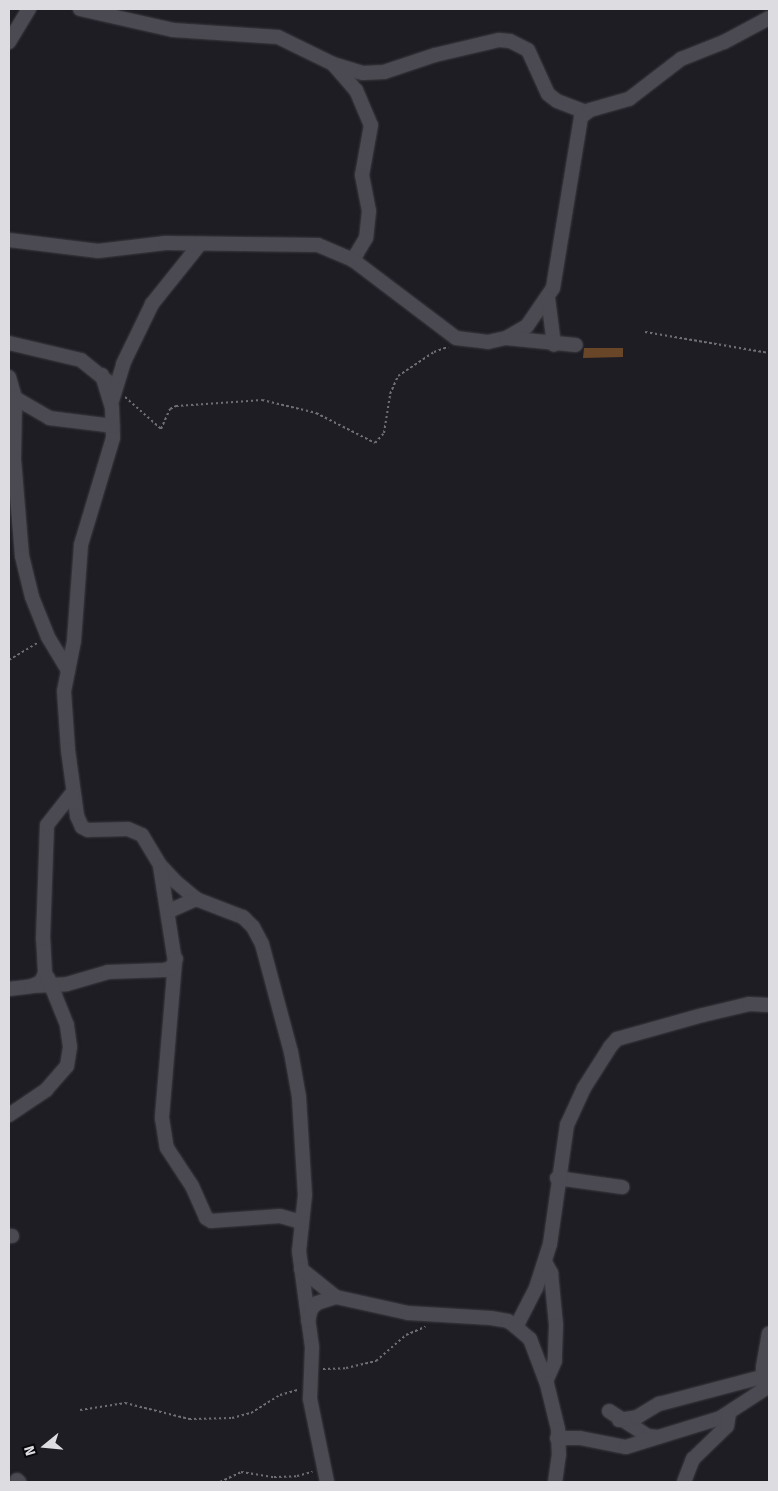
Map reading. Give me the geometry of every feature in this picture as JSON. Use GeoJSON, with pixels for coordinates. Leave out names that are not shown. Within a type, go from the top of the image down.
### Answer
{"type":"FeatureCollection","features":[{"type":"Feature","properties":{"kind":"street"},"geometry":{"type":"LineString","coordinates":[[9,42],[29,9]]}},
{"type":"Feature","properties":{"kind":"street"},"geometry":{"type":"LineString","coordinates":[[80,9],[173,30],[278,36],[333,64],[363,72],[384,72],[435,55],[494,41],[510,41],[528,50],[548,94],[557,102],[586,112],[630,99],[681,59],[724,42],[769,18]]}},
{"type":"Feature","properties":{"kind":"street"},"geometry":{"type":"LineString","coordinates":[[333,64],[356,90],[371,125],[371,139],[362,175],[369,211],[366,238],[353,260]]}},
{"type":"Feature","properties":{"kind":"street"},"geometry":{"type":"LineString","coordinates":[[9,240],[98,251],[166,243],[318,245],[353,260],[444,330],[466,340],[488,342],[506,338],[527,326],[548,298],[557,269],[577,132],[586,112]]}},
{"type":"Feature","properties":{"kind":"street"},"geometry":{"type":"LineString","coordinates":[[200,244],[152,304],[114,388],[112,407],[113,438],[81,545],[64,713],[73,792],[82,827],[97,831],[128,829],[142,835],[160,865],[196,899],[242,917],[253,927],[262,944],[296,1080],[305,1195],[301,1222],[301,1269],[312,1347],[311,1381],[326,1476]]}},
{"type":"Feature","properties":{"kind":"street"},"geometry":{"type":"LineString","coordinates":[[548,298],[554,345]]}},
{"type":"Feature","properties":{"kind":"street"},"geometry":{"type":"LineString","coordinates":[[506,338],[554,345],[576,345]]}},
{"type":"Feature","properties":{"kind":"street"},"geometry":{"type":"LineString","coordinates":[[9,343],[81,360],[102,375],[114,388]]}},
{"type":"Feature","properties":{"kind":"street"},"geometry":{"type":"LineString","coordinates":[[102,375],[112,407]]}},
{"type":"Feature","properties":{"kind":"street"},"geometry":{"type":"LineString","coordinates":[[9,377],[15,398],[17,527],[32,597],[48,637],[68,670]]}},
{"type":"Feature","properties":{"kind":"street"},"geometry":{"type":"LineString","coordinates":[[15,398],[49,418],[113,426]]}},
{"type":"Feature","properties":{"kind":"street"},"geometry":{"type":"LineString","coordinates":[[9,1115],[46,1090],[67,1066],[70,1047],[67,1025],[45,973],[43,939],[47,825],[73,792]]}},
{"type":"Feature","properties":{"kind":"street"},"geometry":{"type":"LineString","coordinates":[[160,865],[169,911],[175,962],[162,1118],[168,1148],[184,1172],[206,1218],[212,1222],[280,1216],[301,1222]]}},
{"type":"Feature","properties":{"kind":"street"},"geometry":{"type":"LineString","coordinates":[[9,989],[51,986],[108,972],[165,970],[172,967],[175,962],[160,865]]}},
{"type":"Feature","properties":{"kind":"street"},"geometry":{"type":"LineString","coordinates":[[169,911],[196,899]]}},
{"type":"Feature","properties":{"kind":"street"},"geometry":{"type":"LineString","coordinates":[[32,986],[41,982],[45,973]]}},
{"type":"Feature","properties":{"kind":"street"},"geometry":{"type":"LineString","coordinates":[[516,1327],[536,1288],[545,1262],[555,1212],[557,1178],[567,1125],[575,1105],[617,1039],[749,1004],[769,1005]]}},
{"type":"Feature","properties":{"kind":"street"},"geometry":{"type":"LineString","coordinates":[[557,1178],[622,1187]]}},
{"type":"Feature","properties":{"kind":"street"},"geometry":{"type":"LineString","coordinates":[[545,1262],[551,1272],[556,1325],[555,1361],[546,1381]]}},
{"type":"Feature","properties":{"kind":"street"},"geometry":{"type":"LineString","coordinates":[[301,1269],[336,1297],[408,1313],[500,1319],[516,1327],[530,1339],[546,1381],[559,1454],[554,1482]]}},
{"type":"Feature","properties":{"kind":"street"},"geometry":{"type":"LineString","coordinates":[[308,1321],[311,1309],[317,1303],[336,1297]]}},
{"type":"Feature","properties":{"kind":"street"},"geometry":{"type":"LineString","coordinates":[[557,1438],[580,1438],[626,1447],[729,1413],[765,1384],[769,1334]]}},
{"type":"Feature","properties":{"kind":"street"},"geometry":{"type":"LineString","coordinates":[[659,1437],[648,1436],[614,1416],[637,1417],[659,1404],[765,1384]]}},
{"type":"Feature","properties":{"kind":"street"},"geometry":{"type":"LineString","coordinates":[[684,1482],[693,1459],[727,1426],[729,1413]]}},
{"type":"Feature","properties":{"kind":"path"},"geometry":{"type":"LineString","coordinates":[[645,332],[769,353]]}},
{"type":"Feature","properties":{"kind":"path"},"geometry":{"type":"LineString","coordinates":[[114,388],[158,428],[164,427],[170,409],[176,406],[262,400],[316,413],[375,443],[384,434],[390,394],[398,376],[434,352],[466,340]]}},
{"type":"Feature","properties":{"kind":"path"},"geometry":{"type":"LineString","coordinates":[[9,660],[48,637]]}},
{"type":"Feature","properties":{"kind":"path"},"geometry":{"type":"LineString","coordinates":[[80,1410],[125,1403],[189,1419],[232,1418],[256,1411],[280,1395],[311,1381],[329,1368],[346,1368],[376,1361],[406,1335],[431,1325]]}},
{"type":"Feature","properties":{"kind":"path"},"geometry":{"type":"LineString","coordinates":[[220,1482],[242,1472],[264,1476],[326,1476]]}},
{"type":"Feature","properties":{"kind":"building"},"geometry":{"type":"Polygon","coordinates":[[[584,348],[623,348],[623,357],[583,358],[584,348]]]}}]}
